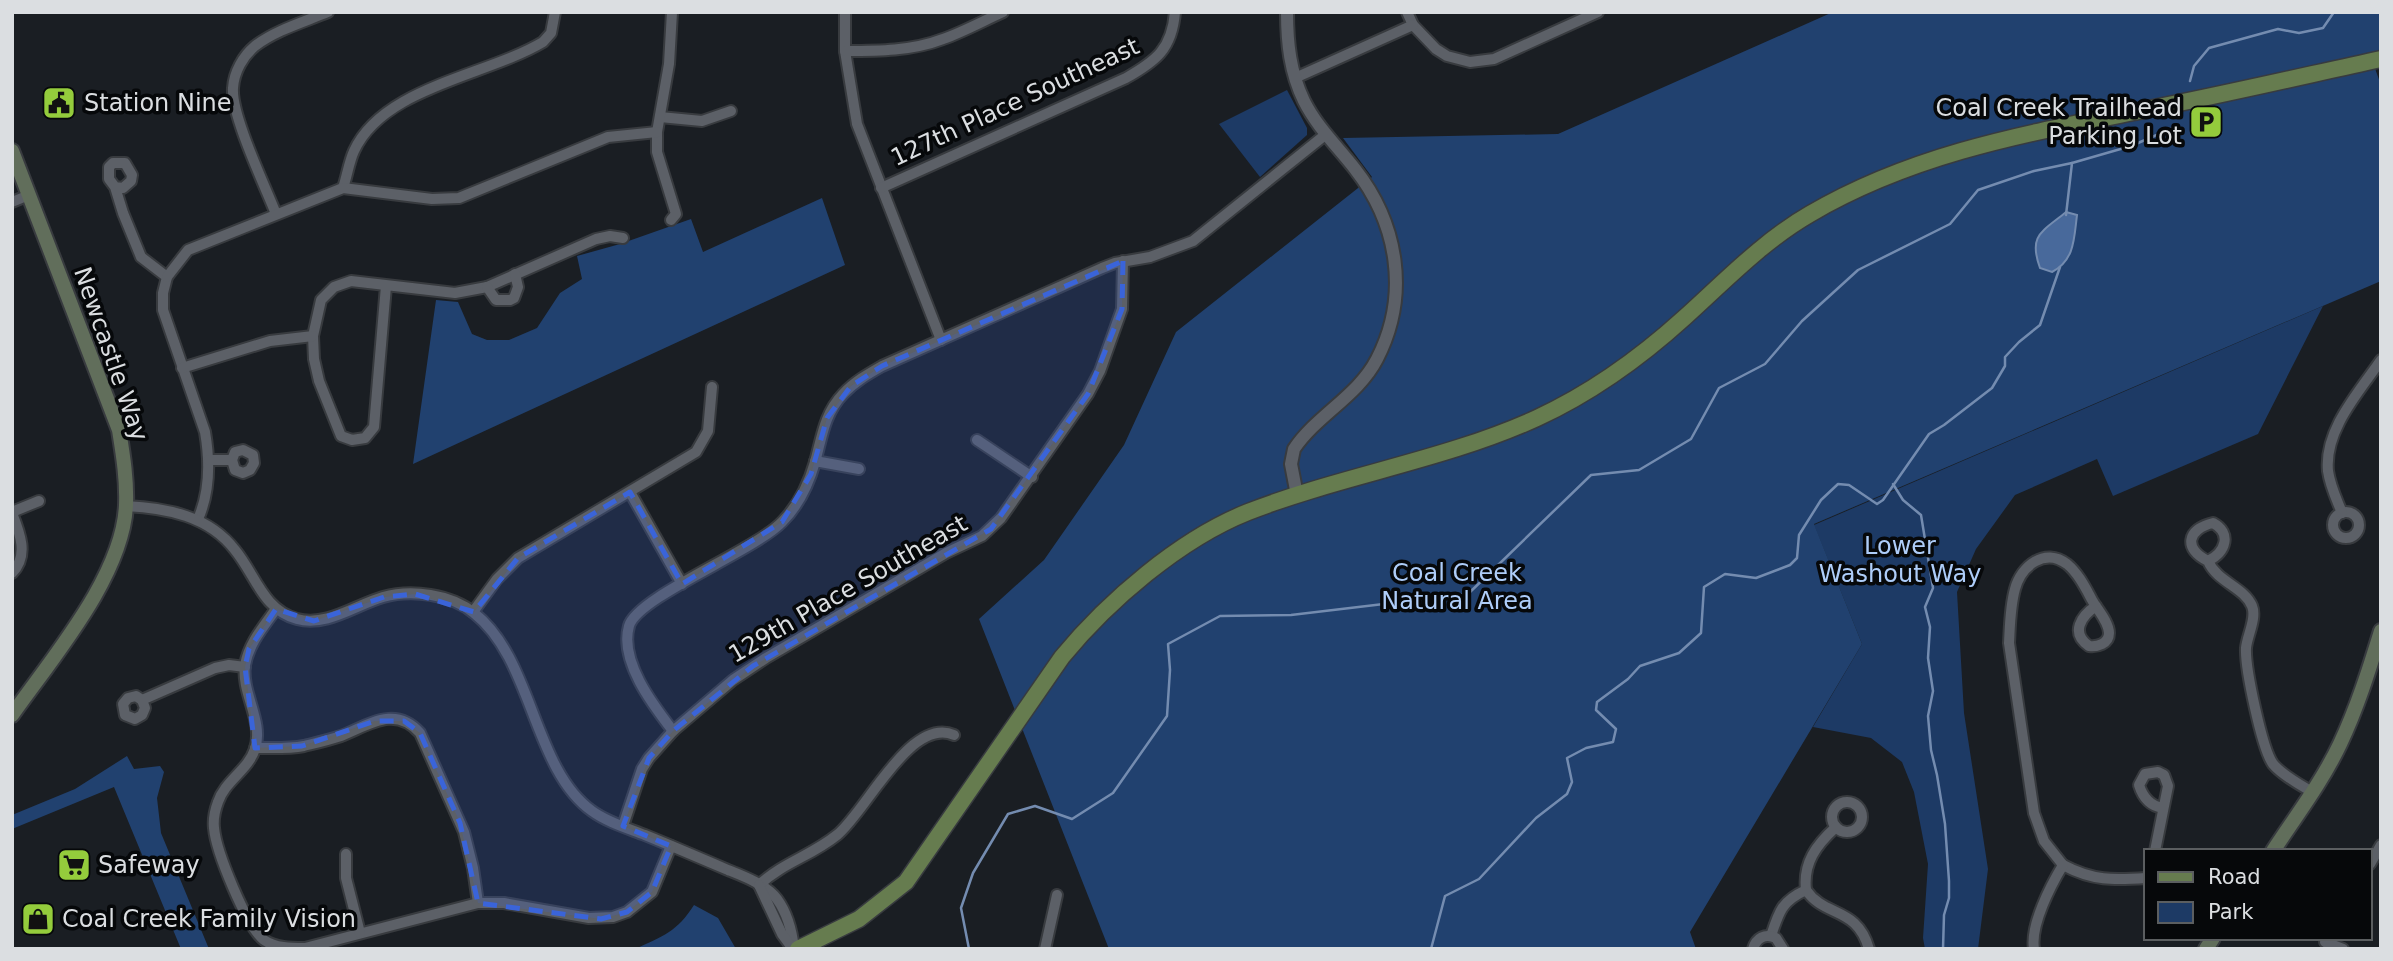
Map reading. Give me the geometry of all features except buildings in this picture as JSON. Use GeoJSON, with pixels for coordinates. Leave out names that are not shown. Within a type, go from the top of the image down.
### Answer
{"type":"FeatureCollection","features":[{"type":"Feature","properties":{"kind":"main road"},"geometry":{"type":"LineString","coordinates":[[795,949],[859,919],[906,882],[1062,656],[1085,629],[1112,603],[1161,564],[1221,526],[1246,513],[1297,495],[1469,445],[1539,417],[1569,401],[1654,344],[1740,267],[1806,216],[1866,184],[1916,163],[2002,141],[2381,59]]}},
{"type":"Feature","properties":{"kind":"main road","name":"Newcastle Way"},"geometry":{"type":"LineString","coordinates":[[12,152],[118,430],[125,470],[126,506],[117,546],[102,583],[12,715]]}},
{"type":"Feature","properties":{"kind":"main road"},"geometry":{"type":"LineString","coordinates":[[2274,849],[2339,746],[2377,656],[2381,632]]}},
{"type":"Feature","properties":{"kind":"street"},"geometry":{"type":"LineString","coordinates":[[276,215],[234,102],[234,80],[246,55],[261,42],[328,12]]}},
{"type":"Feature","properties":{"kind":"street"},"geometry":{"type":"LineString","coordinates":[[343,188],[354,152],[360,142],[391,108],[534,47],[551,33],[555,12]]}},
{"type":"Feature","properties":{"kind":"street"},"geometry":{"type":"LineString","coordinates":[[671,12],[669,64],[657,132],[657,152],[676,214],[671,220]]}},
{"type":"Feature","properties":{"kind":"street"},"geometry":{"type":"LineString","coordinates":[[845,12],[845,51],[857,124],[941,340]]}},
{"type":"Feature","properties":{"kind":"street"},"geometry":{"type":"LineString","coordinates":[[845,51],[902,49],[942,40],[1003,12]]}},
{"type":"Feature","properties":{"kind":"street","name":"127th Place Southeast"},"geometry":{"type":"LineString","coordinates":[[881,188],[1146,67],[1164,50],[1170,38],[1175,12]]}},
{"type":"Feature","properties":{"kind":"street"},"geometry":{"type":"LineString","coordinates":[[1287,12],[1288,48],[1303,100],[1325,135],[1365,183],[1382,214],[1395,256],[1397,286],[1383,343],[1369,372],[1294,449],[1291,464],[1297,495]]}},
{"type":"Feature","properties":{"kind":"street"},"geometry":{"type":"LineString","coordinates":[[1407,12],[1413,25],[1436,49],[1459,60],[1481,62],[1494,59],[1598,12]]}},
{"type":"Feature","properties":{"kind":"street"},"geometry":{"type":"LineString","coordinates":[[1295,78],[1413,25]]}},
{"type":"Feature","properties":{"kind":"street"},"geometry":{"type":"LineString","coordinates":[[660,117],[702,121],[731,111]]}},
{"type":"Feature","properties":{"kind":"street"},"geometry":{"type":"LineString","coordinates":[[198,519],[206,492],[209,460],[205,432],[163,310],[167,277],[188,250],[343,188],[432,199],[459,198],[608,137],[657,132]]}},
{"type":"Feature","properties":{"kind":"street"},"geometry":{"type":"LineString","coordinates":[[673,730],[644,692],[629,652],[630,622],[642,608],[760,539],[782,522],[801,496],[815,461],[821,431],[842,395],[882,366],[1102,268],[1150,257],[1193,241],[1325,135]]}},
{"type":"Feature","properties":{"kind":"street"},"geometry":{"type":"LineString","coordinates":[[115,187],[141,257],[167,277]]}},
{"type":"Feature","properties":{"kind":"street"},"geometry":{"type":"LineString","coordinates":[[12,202],[29,195]]}},
{"type":"Feature","properties":{"kind":"street"},"geometry":{"type":"LineString","coordinates":[[386,286],[374,428],[365,438],[346,439],[337,428],[316,368],[313,336],[321,300],[334,287],[351,281],[455,293],[486,287],[596,239],[623,237]]}},
{"type":"Feature","properties":{"kind":"street","name":"129th Place Southeast"},"geometry":{"type":"LineString","coordinates":[[623,826],[642,769],[673,730],[752,666],[982,536],[1001,518],[1088,394],[1100,371],[1122,310],[1124,261]]}},
{"type":"Feature","properties":{"kind":"street"},"geometry":{"type":"LineString","coordinates":[[486,287],[496,300],[514,298],[518,287],[515,274]]}},
{"type":"Feature","properties":{"kind":"street"},"geometry":{"type":"LineString","coordinates":[[182,368],[270,341],[313,336]]}},
{"type":"Feature","properties":{"kind":"street"},"geometry":{"type":"LineString","coordinates":[[2342,513],[2328,471],[2331,441],[2381,360]]}},
{"type":"Feature","properties":{"kind":"street"},"geometry":{"type":"LineString","coordinates":[[473,612],[497,579],[519,558],[696,452],[705,440],[710,419],[712,387]]}},
{"type":"Feature","properties":{"kind":"street"},"geometry":{"type":"LineString","coordinates":[[977,440],[1032,477]]}},
{"type":"Feature","properties":{"kind":"street"},"geometry":{"type":"LineString","coordinates":[[209,460],[232,460]]}},
{"type":"Feature","properties":{"kind":"street"},"geometry":{"type":"LineString","coordinates":[[815,461],[859,469]]}},
{"type":"Feature","properties":{"kind":"street"},"geometry":{"type":"LineString","coordinates":[[630,492],[682,584]]}},
{"type":"Feature","properties":{"kind":"street"},"geometry":{"type":"LineString","coordinates":[[16,569],[22,542],[12,512],[39,501]]}},
{"type":"Feature","properties":{"kind":"street"},"geometry":{"type":"LineString","coordinates":[[126,506],[161,509],[198,519],[235,549],[261,592],[276,609],[299,620],[327,619],[384,597],[415,594],[444,598],[473,612],[491,630],[509,657],[566,784],[577,798],[591,810],[623,826],[759,885],[776,897],[795,949]]}},
{"type":"Feature","properties":{"kind":"street"},"geometry":{"type":"LineString","coordinates":[[2096,606],[2076,572],[2059,559],[2038,559],[2022,572],[2015,587],[2009,643],[2034,813],[2045,841],[2063,865],[2085,876],[2102,880],[2144,878]]}},
{"type":"Feature","properties":{"kind":"street"},"geometry":{"type":"LineString","coordinates":[[2208,561],[2213,572],[2245,597],[2252,606],[2246,648],[2247,663],[2265,749],[2277,769],[2312,792]]}},
{"type":"Feature","properties":{"kind":"street"},"geometry":{"type":"LineString","coordinates":[[276,609],[249,649],[245,667],[256,726],[256,748],[224,789],[214,818],[217,843],[249,923],[269,943],[305,948],[478,903],[505,903],[589,918],[613,917],[627,912],[652,892],[671,846]]}},
{"type":"Feature","properties":{"kind":"street"},"geometry":{"type":"LineString","coordinates":[[142,701],[215,668],[229,665],[245,667]]}},
{"type":"Feature","properties":{"kind":"street"},"geometry":{"type":"LineString","coordinates":[[256,748],[302,746],[340,736],[386,719],[413,725],[420,733],[464,832],[478,903]]}},
{"type":"Feature","properties":{"kind":"street"},"geometry":{"type":"LineString","coordinates":[[759,885],[784,865],[813,852],[839,834],[903,754],[931,734],[947,732],[954,735]]}},
{"type":"Feature","properties":{"kind":"street"},"geometry":{"type":"LineString","coordinates":[[2155,849],[2163,808]]}},
{"type":"Feature","properties":{"kind":"street"},"geometry":{"type":"LineString","coordinates":[[1836,827],[1826,835],[1808,860],[1805,870],[1806,890],[1815,900],[1856,923],[1869,949]]}},
{"type":"Feature","properties":{"kind":"street"},"geometry":{"type":"LineString","coordinates":[[2372,861],[2381,845]]}},
{"type":"Feature","properties":{"kind":"street"},"geometry":{"type":"LineString","coordinates":[[346,854],[346,878],[360,933]]}},
{"type":"Feature","properties":{"kind":"street"},"geometry":{"type":"LineString","coordinates":[[2034,949],[2034,934],[2047,895],[2063,865]]}},
{"type":"Feature","properties":{"kind":"street"},"geometry":{"type":"LineString","coordinates":[[1771,936],[1784,904],[1791,897],[1806,890]]}},
{"type":"Feature","properties":{"kind":"street"},"geometry":{"type":"LineString","coordinates":[[1045,949],[1057,895]]}},
{"type":"Feature","properties":{"kind":"street"},"geometry":{"type":"LineString","coordinates":[[1753,949],[1757,940],[1771,936],[1780,941],[1783,949]]}},
{"type":"Feature","properties":{"kind":"street"},"geometry":{"type":"LineString","coordinates":[[2325,943],[2343,949]]}},
{"type":"Feature","properties":{"kind":"highlighted area"},"geometry":{"type":"Polygon","coordinates":[[[1123,261],[1122,309],[1088,394],[991,529],[753,666],[673,731],[649,758],[623,826],[671,846],[652,892],[627,912],[601,919],[478,903],[460,823],[420,733],[404,721],[375,721],[302,746],[255,748],[245,667],[249,649],[276,609],[314,621],[384,597],[415,594],[474,612],[518,558],[630,492],[682,584],[782,522],[811,474],[827,418],[851,386],[882,366],[1123,261]]]}},
{"type":"Feature","properties":{"kind":"green space","name":"Coal Creek Natural Area"},"geometry":{"type":"Polygon","coordinates":[[[1833,12],[2381,12],[2381,61],[2373,63],[2381,85],[2381,281],[1814,524],[1862,644],[1690,932],[1696,949],[1109,949],[979,619],[1044,560],[1124,445],[1176,332],[1372,177],[1343,138],[1558,134],[1833,12]]]}},
{"type":"Feature","properties":{"kind":"green space"},"geometry":{"type":"Polygon","coordinates":[[[1287,90],[1307,128],[1307,135],[1260,177],[1219,124],[1287,90]]]}},
{"type":"Feature","properties":{"kind":"green space"},"geometry":{"type":"Polygon","coordinates":[[[822,198],[845,265],[413,464],[436,300],[458,302],[472,334],[487,340],[509,340],[537,328],[560,293],[582,279],[577,256],[691,219],[703,252],[822,198]]]}},
{"type":"Feature","properties":{"kind":"green space","name":"Lower Washout Way"},"geometry":{"type":"Polygon","coordinates":[[[2323,306],[2258,434],[2113,496],[2097,459],[2015,495],[1976,549],[1957,592],[1964,713],[1988,869],[1978,949],[1925,949],[1923,938],[1928,864],[1914,792],[1902,762],[1871,738],[1813,727],[1862,644],[1814,525],[2323,306]]]}},
{"type":"Feature","properties":{"kind":"green space"},"geometry":{"type":"Polygon","coordinates":[[[127,756],[134,769],[160,766],[164,772],[157,798],[161,833],[209,949],[181,949],[114,787],[12,829],[12,815],[75,789],[127,756]]]}},
{"type":"Feature","properties":{"kind":"green space"},"geometry":{"type":"Polygon","coordinates":[[[694,905],[718,918],[736,949],[635,949],[675,927],[694,905]]]}},
{"type":"Feature","properties":{"kind":"shaded area"},"geometry":{"type":"Polygon","coordinates":[[[2066,212],[2077,215],[2069,255],[2060,267],[2052,272],[2040,268],[2036,248],[2039,235],[2066,212]]]}},
{"type":"Feature","properties":{"kind":"waterway"},"geometry":{"type":"LineString","coordinates":[[2190,81],[2194,66],[2209,48],[2278,29],[2299,33],[2323,28],[2334,12]]}},
{"type":"Feature","properties":{"kind":"waterway"},"geometry":{"type":"LineString","coordinates":[[2066,215],[2072,163],[2131,146],[2173,128]]}},
{"type":"Feature","properties":{"kind":"waterway"},"geometry":{"type":"LineString","coordinates":[[969,949],[961,908],[973,873],[1008,814],[1035,806],[1072,819],[1113,793],[1167,716],[1170,670],[1168,644],[1220,616],[1291,615],[1468,594],[1591,475],[1639,470],[1691,439],[1719,388],[1765,364],[1802,321],[1858,270],[1950,224],[1978,190],[2034,171],[2072,163]]}},
{"type":"Feature","properties":{"kind":"waterway"},"geometry":{"type":"LineString","coordinates":[[1431,949],[1445,896],[1479,879],[1536,818],[1567,794],[1572,782],[1567,758],[1586,748],[1613,742],[1616,729],[1596,710],[1597,702],[1628,679],[1640,666],[1679,653],[1701,633],[1704,587],[1725,574],[1756,578],[1790,565],[1797,558],[1799,535],[1821,500],[1838,484],[1849,485],[1877,504],[1883,500],[1929,434],[1992,388],[2005,366],[2005,357],[2040,325],[2060,267]]}},
{"type":"Feature","properties":{"kind":"waterway"},"geometry":{"type":"LineString","coordinates":[[1893,484],[1903,500],[1921,515],[1933,588],[1925,607],[1930,627],[1928,658],[1933,691],[1928,716],[1931,750],[1945,824],[1949,881],[1943,949]]}},
{"type":"Feature","properties":{"kind":"place","name":"Station Nine"},"geometry":{"type":"Point","coordinates":[59,103]}},
{"type":"Feature","properties":{"kind":"place","name":"Coal Creek Trailhead Parking Lot"},"geometry":{"type":"Point","coordinates":[2206,122]}},
{"type":"Feature","properties":{"kind":"place","name":"Safeway"},"geometry":{"type":"Point","coordinates":[74,865]}},
{"type":"Feature","properties":{"kind":"place","name":"Coal Creek Family Vision"},"geometry":{"type":"Point","coordinates":[38,919]}}]}
